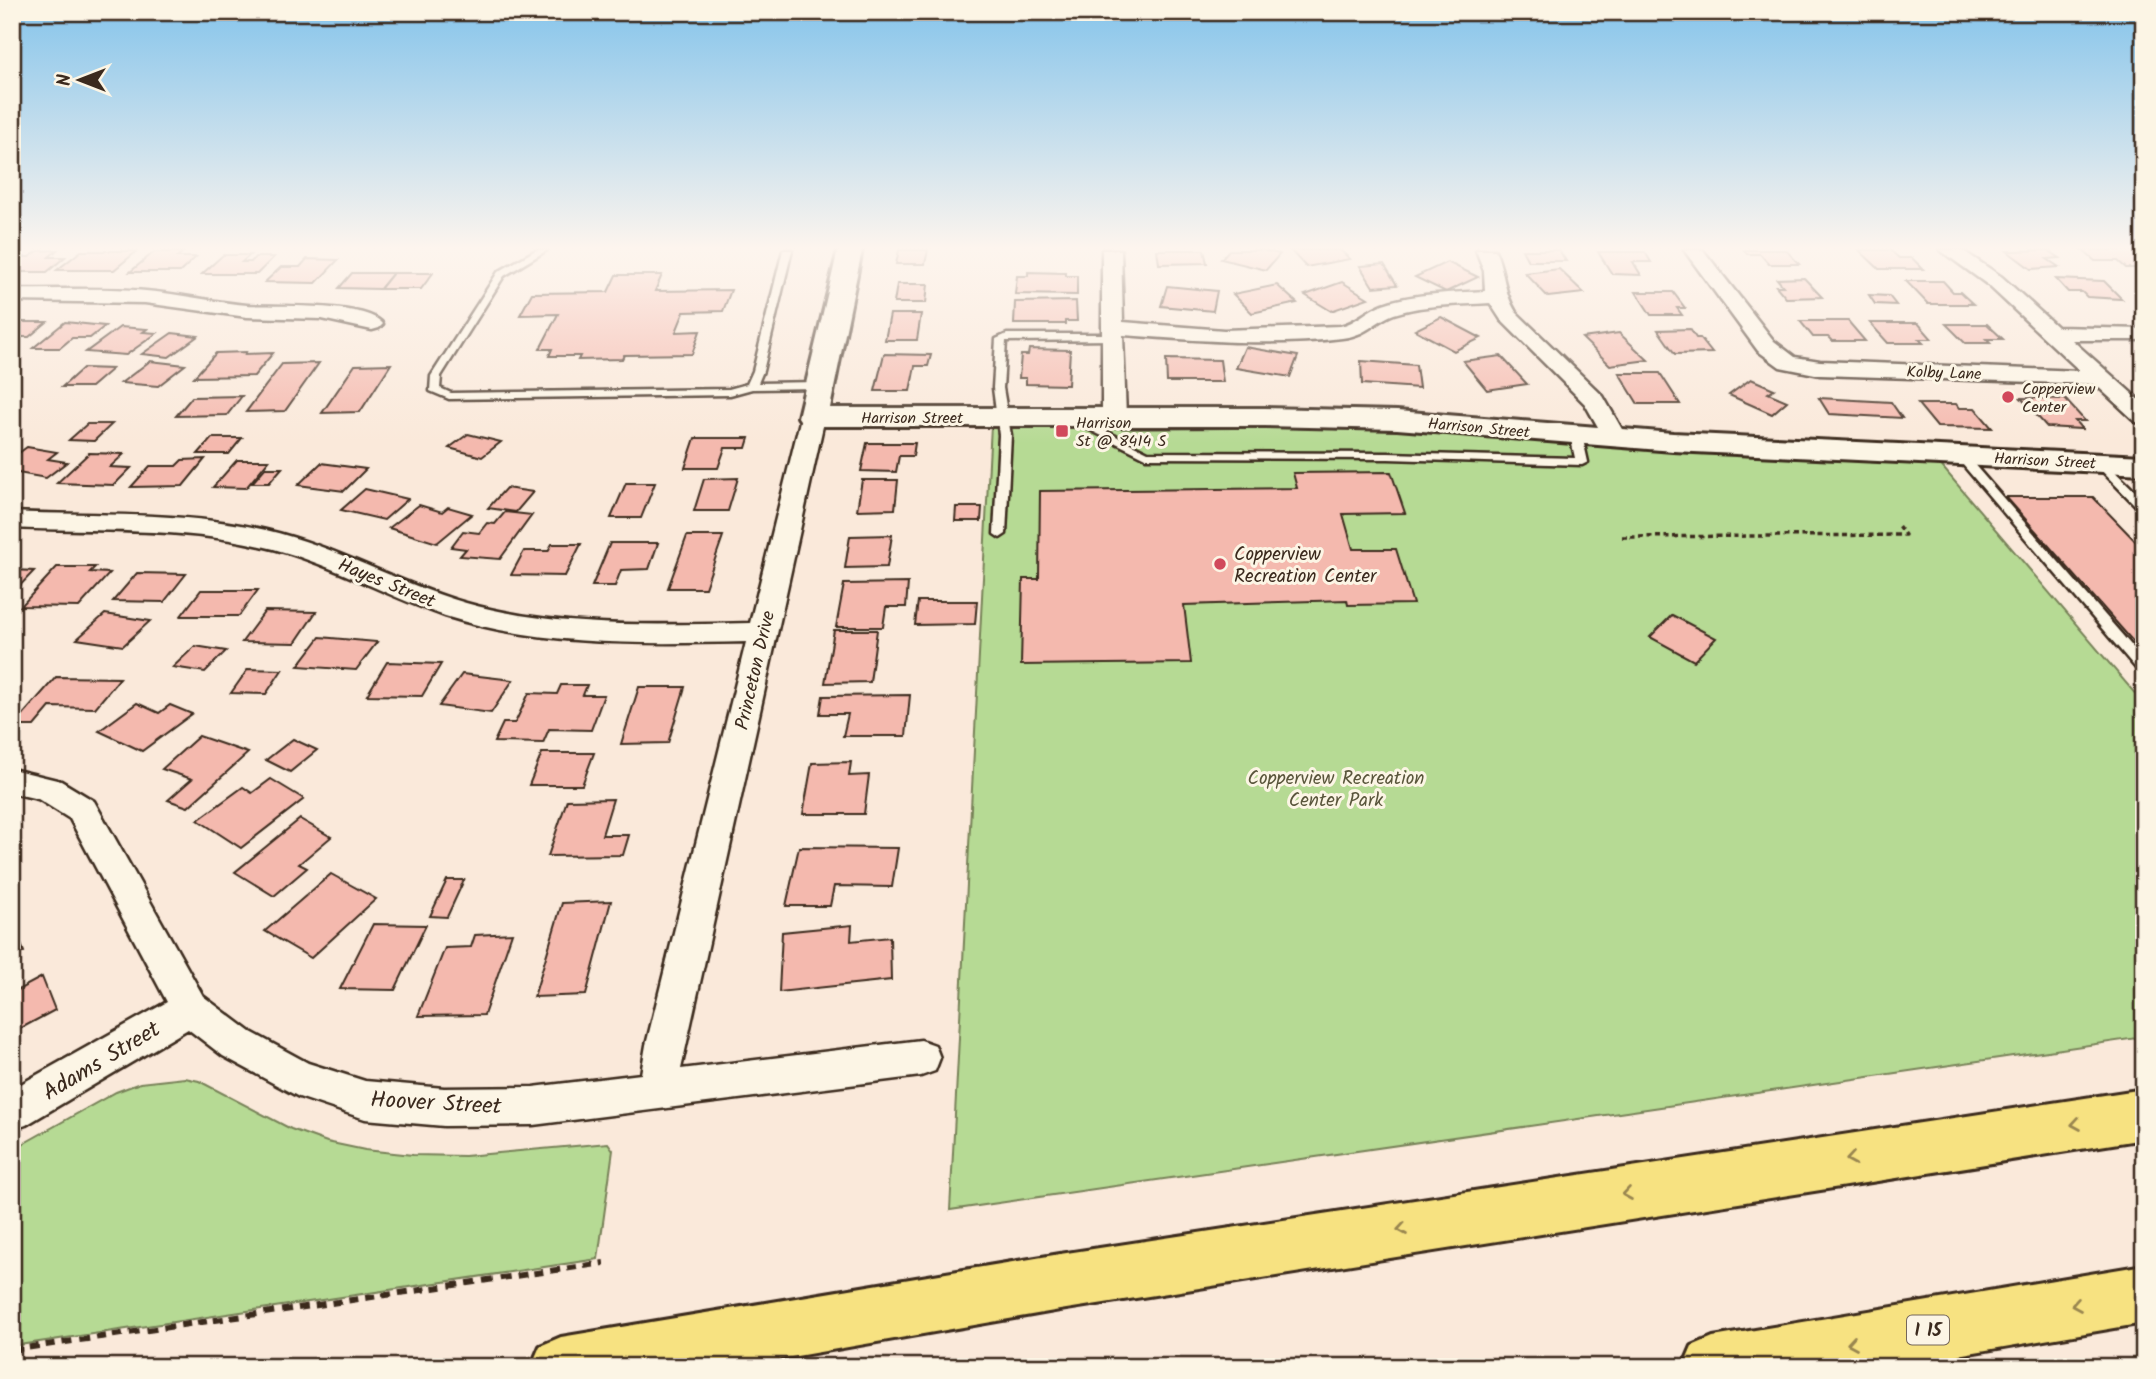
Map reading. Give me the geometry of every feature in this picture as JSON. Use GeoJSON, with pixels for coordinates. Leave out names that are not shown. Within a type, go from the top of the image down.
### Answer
{"type":"FeatureCollection","features":[{"type":"Feature","properties":{"kind":"highway"},"geometry":{"type":"LineString","coordinates":[[561,1367],[1074,1280],[2144,1114]]}},
{"type":"Feature","properties":{"kind":"highway","name":"I 15"},"geometry":{"type":"LineString","coordinates":[[1713,1367],[2144,1294]]}},
{"type":"Feature","properties":{"kind":"street"},"geometry":{"type":"LineString","coordinates":[[332,314],[372,324]]}},
{"type":"Feature","properties":{"kind":"street","name":"Princeton Drive"},"geometry":{"type":"LineString","coordinates":[[658,1091],[665,1045],[836,314]]}},
{"type":"Feature","properties":{"kind":"street"},"geometry":{"type":"LineString","coordinates":[[1113,314],[1114,418]]}},
{"type":"Feature","properties":{"kind":"street"},"geometry":{"type":"LineString","coordinates":[[1114,333],[1224,336],[1340,332],[1357,330],[1377,314]]}},
{"type":"Feature","properties":{"kind":"street"},"geometry":{"type":"LineString","coordinates":[[1507,314],[1595,401],[1615,439]]}},
{"type":"Feature","properties":{"kind":"street","name":"Kolby Lane"},"geometry":{"type":"LineString","coordinates":[[1742,314],[1766,346],[1788,362],[1820,368],[2101,378]]}},
{"type":"Feature","properties":{"kind":"street"},"geometry":{"type":"LineString","coordinates":[[2032,314],[2144,417]]}},
{"type":"Feature","properties":{"kind":"street"},"geometry":{"type":"LineString","coordinates":[[2052,333],[2137,334]]}},
{"type":"Feature","properties":{"kind":"street","name":"Harrison Street"},"geometry":{"type":"LineString","coordinates":[[813,417],[1397,420],[1615,439],[2144,465]]}},
{"type":"Feature","properties":{"kind":"street","name":"Hayes Street"},"geometry":{"type":"LineString","coordinates":[[12,520],[169,524],[265,538],[312,552],[457,610],[503,622],[565,631],[629,634],[762,632]]}},
{"type":"Feature","properties":{"kind":"street","name":"Hoover Street"},"geometry":{"type":"LineString","coordinates":[[12,781],[25,782],[58,793],[82,810],[190,1008],[237,1044],[299,1079],[365,1100],[444,1107],[533,1106],[921,1058]]}},
{"type":"Feature","properties":{"kind":"street","name":"Adams Street"},"geometry":{"type":"LineString","coordinates":[[12,1111],[190,1008]]}},
{"type":"Feature","properties":{"kind":"lane"},"geometry":{"type":"LineString","coordinates":[[475,314],[436,376],[434,389],[449,396],[730,392],[751,386],[820,385]]}},
{"type":"Feature","properties":{"kind":"lane"},"geometry":{"type":"LineString","coordinates":[[751,386],[758,371],[772,314]]}},
{"type":"Feature","properties":{"kind":"lane"},"geometry":{"type":"LineString","coordinates":[[1000,534],[1005,435],[998,380],[1003,337],[1114,333]]}},
{"type":"Feature","properties":{"kind":"lane"},"geometry":{"type":"LineString","coordinates":[[1074,418],[1146,455],[1388,456],[1583,462],[1576,435]]}},
{"type":"Feature","properties":{"kind":"lane"},"geometry":{"type":"LineString","coordinates":[[1961,456],[2144,669]]}},
{"type":"Feature","properties":{"kind":"lane"},"geometry":{"type":"LineString","coordinates":[[2100,463],[2144,507]]}},
{"type":"Feature","properties":{"kind":"path"},"geometry":{"type":"LineString","coordinates":[[1622,537],[1905,535],[1897,524]]}},
{"type":"Feature","properties":{"kind":"path"},"geometry":{"type":"LineString","coordinates":[[12,1350],[604,1263]]}},
{"type":"Feature","properties":{"kind":"green space","name":"Copperview Recreation Center Park"},"geometry":{"type":"Polygon","coordinates":[[[991,425],[1139,429],[1391,429],[1607,447],[1939,463],[2144,704],[2144,1037],[950,1210],[991,425]]]}},
{"type":"Feature","properties":{"kind":"green space"},"geometry":{"type":"Polygon","coordinates":[[[185,1078],[199,1081],[291,1129],[327,1142],[365,1150],[413,1155],[465,1156],[608,1143],[613,1150],[598,1259],[12,1346],[12,1150],[116,1092],[140,1083],[185,1078]]]}},
{"type":"Feature","properties":{"kind":"building"},"geometry":{"type":"Polygon","coordinates":[[[558,314],[683,314],[676,332],[700,331],[692,354],[624,355],[622,359],[578,360],[580,356],[549,356],[552,349],[540,349],[558,314]]]}},
{"type":"Feature","properties":{"kind":"building"},"geometry":{"type":"Polygon","coordinates":[[[890,314],[921,314],[917,340],[885,340],[890,314]]]}},
{"type":"Feature","properties":{"kind":"building"},"geometry":{"type":"Polygon","coordinates":[[[1014,314],[1077,314],[1077,321],[1065,321],[1065,324],[1014,324],[1014,314]]]}},
{"type":"Feature","properties":{"kind":"building"},"geometry":{"type":"Polygon","coordinates":[[[1441,317],[1481,338],[1454,351],[1415,330],[1441,317]]]}},
{"type":"Feature","properties":{"kind":"building"},"geometry":{"type":"Polygon","coordinates":[[[1800,321],[1848,321],[1865,341],[1832,341],[1828,337],[1813,337],[1800,321]]]}},
{"type":"Feature","properties":{"kind":"building"},"geometry":{"type":"Polygon","coordinates":[[[12,322],[47,322],[29,337],[12,337],[12,322]]]}},
{"type":"Feature","properties":{"kind":"building"},"geometry":{"type":"Polygon","coordinates":[[[65,322],[105,326],[90,338],[72,338],[60,348],[33,348],[65,322]]]}},
{"type":"Feature","properties":{"kind":"building"},"geometry":{"type":"Polygon","coordinates":[[[1870,323],[1918,323],[1932,339],[1919,339],[1923,343],[1888,343],[1870,323]]]}},
{"type":"Feature","properties":{"kind":"building"},"geometry":{"type":"Polygon","coordinates":[[[1946,324],[1987,324],[2003,339],[1986,339],[1990,343],[1965,343],[1946,324]]]}},
{"type":"Feature","properties":{"kind":"building"},"geometry":{"type":"Polygon","coordinates":[[[120,327],[147,329],[143,332],[157,333],[126,355],[86,352],[120,327]]]}},
{"type":"Feature","properties":{"kind":"building"},"geometry":{"type":"Polygon","coordinates":[[[1690,329],[1712,353],[1675,354],[1658,330],[1690,329]]]}},
{"type":"Feature","properties":{"kind":"building"},"geometry":{"type":"Polygon","coordinates":[[[172,333],[198,336],[169,357],[142,354],[172,333]]]}},
{"type":"Feature","properties":{"kind":"building"},"geometry":{"type":"Polygon","coordinates":[[[1619,333],[1648,360],[1610,365],[1582,338],[1619,333]]]}},
{"type":"Feature","properties":{"kind":"building"},"geometry":{"type":"Polygon","coordinates":[[[1245,347],[1298,356],[1290,377],[1236,368],[1245,347]]]}},
{"type":"Feature","properties":{"kind":"building"},"geometry":{"type":"Polygon","coordinates":[[[1029,349],[1070,350],[1068,385],[1026,384],[1026,378],[1019,378],[1021,355],[1028,355],[1029,349]]]}},
{"type":"Feature","properties":{"kind":"building"},"geometry":{"type":"Polygon","coordinates":[[[216,353],[273,353],[254,376],[194,377],[216,353]]]}},
{"type":"Feature","properties":{"kind":"building"},"geometry":{"type":"Polygon","coordinates":[[[884,354],[931,355],[928,366],[915,366],[910,391],[875,391],[884,354]]]}},
{"type":"Feature","properties":{"kind":"building"},"geometry":{"type":"Polygon","coordinates":[[[1501,356],[1527,384],[1487,390],[1463,361],[1501,356]]]}},
{"type":"Feature","properties":{"kind":"building"},"geometry":{"type":"Polygon","coordinates":[[[1166,359],[1220,360],[1223,382],[1167,382],[1166,359]]]}},
{"type":"Feature","properties":{"kind":"building"},"geometry":{"type":"Polygon","coordinates":[[[150,361],[185,365],[158,386],[121,383],[150,361]]]}},
{"type":"Feature","properties":{"kind":"building"},"geometry":{"type":"Polygon","coordinates":[[[1361,361],[1416,365],[1419,388],[1362,384],[1361,361]]]}},
{"type":"Feature","properties":{"kind":"building"},"geometry":{"type":"Polygon","coordinates":[[[319,363],[285,411],[246,412],[282,364],[319,363]]]}},
{"type":"Feature","properties":{"kind":"building"},"geometry":{"type":"Polygon","coordinates":[[[391,364],[360,412],[322,413],[355,365],[391,364]]]}},
{"type":"Feature","properties":{"kind":"building"},"geometry":{"type":"Polygon","coordinates":[[[83,368],[112,369],[91,387],[62,387],[83,368]]]}},
{"type":"Feature","properties":{"kind":"building"},"geometry":{"type":"Polygon","coordinates":[[[1619,373],[1660,373],[1680,404],[1638,404],[1619,373]]]}},
{"type":"Feature","properties":{"kind":"building"},"geometry":{"type":"Polygon","coordinates":[[[1751,379],[1774,389],[1768,393],[1787,401],[1772,414],[1729,395],[1751,379]]]}},
{"type":"Feature","properties":{"kind":"building"},"geometry":{"type":"Polygon","coordinates":[[[242,396],[227,415],[176,416],[192,397],[242,396]]]}},
{"type":"Feature","properties":{"kind":"building"},"geometry":{"type":"Polygon","coordinates":[[[1819,398],[1891,402],[1902,418],[1829,414],[1819,398]]]}},
{"type":"Feature","properties":{"kind":"building"},"geometry":{"type":"Polygon","coordinates":[[[2021,398],[2065,399],[2085,421],[2075,421],[2082,429],[2047,427],[2021,398]]]}},
{"type":"Feature","properties":{"kind":"building"},"geometry":{"type":"Polygon","coordinates":[[[1918,404],[1956,404],[1959,408],[1975,408],[1992,428],[1937,427],[1918,404]]]}},
{"type":"Feature","properties":{"kind":"building"},"geometry":{"type":"Polygon","coordinates":[[[87,424],[112,424],[94,441],[69,440],[87,424]]]}},
{"type":"Feature","properties":{"kind":"building"},"geometry":{"type":"Polygon","coordinates":[[[468,434],[501,442],[482,457],[449,448],[468,434]]]}},
{"type":"Feature","properties":{"kind":"building"},"geometry":{"type":"Polygon","coordinates":[[[212,438],[242,438],[229,454],[198,454],[212,438]]]}},
{"type":"Feature","properties":{"kind":"building"},"geometry":{"type":"Polygon","coordinates":[[[695,438],[749,438],[746,448],[725,448],[718,468],[685,468],[695,438]]]}},
{"type":"Feature","properties":{"kind":"building"},"geometry":{"type":"Polygon","coordinates":[[[867,443],[915,443],[913,456],[899,456],[896,472],[861,471],[867,443]]]}},
{"type":"Feature","properties":{"kind":"building"},"geometry":{"type":"Polygon","coordinates":[[[27,447],[57,452],[48,459],[67,462],[46,478],[12,472],[12,458],[27,447]]]}},
{"type":"Feature","properties":{"kind":"building"},"geometry":{"type":"Polygon","coordinates":[[[89,453],[124,454],[110,467],[131,468],[114,485],[57,483],[89,453]]]}},
{"type":"Feature","properties":{"kind":"building"},"geometry":{"type":"Polygon","coordinates":[[[205,459],[183,486],[131,487],[150,466],[176,466],[182,460],[205,459]]]}},
{"type":"Feature","properties":{"kind":"building"},"geometry":{"type":"Polygon","coordinates":[[[237,460],[269,460],[246,488],[213,487],[237,460]]]}},
{"type":"Feature","properties":{"kind":"building"},"geometry":{"type":"Polygon","coordinates":[[[321,463],[366,469],[344,491],[298,485],[321,463]]]}},
{"type":"Feature","properties":{"kind":"building"},"geometry":{"type":"Polygon","coordinates":[[[265,468],[282,468],[269,483],[252,483],[265,468]]]}},
{"type":"Feature","properties":{"kind":"building","name":"Copperview Recreation Center"},"geometry":{"type":"Polygon","coordinates":[[[1391,472],[1405,513],[1343,514],[1353,549],[1396,549],[1413,604],[1348,605],[1347,600],[1184,605],[1191,663],[1021,665],[1023,579],[1039,579],[1040,491],[1297,488],[1293,473],[1391,472]]]}},
{"type":"Feature","properties":{"kind":"building"},"geometry":{"type":"Polygon","coordinates":[[[738,478],[728,511],[694,511],[704,479],[738,478]]]}},
{"type":"Feature","properties":{"kind":"building"},"geometry":{"type":"Polygon","coordinates":[[[862,480],[898,480],[895,509],[857,510],[862,480]]]}},
{"type":"Feature","properties":{"kind":"building"},"geometry":{"type":"Polygon","coordinates":[[[626,483],[655,483],[641,518],[611,518],[626,483]]]}},
{"type":"Feature","properties":{"kind":"building"},"geometry":{"type":"Polygon","coordinates":[[[506,488],[533,492],[516,512],[488,508],[506,488]]]}},
{"type":"Feature","properties":{"kind":"building"},"geometry":{"type":"Polygon","coordinates":[[[365,489],[408,499],[384,520],[341,510],[365,489]]]}},
{"type":"Feature","properties":{"kind":"building"},"geometry":{"type":"Polygon","coordinates":[[[2006,497],[2093,497],[2144,550],[2144,654],[2006,497]]]}},
{"type":"Feature","properties":{"kind":"building"},"geometry":{"type":"Polygon","coordinates":[[[419,505],[442,512],[448,507],[472,514],[437,543],[389,528],[419,505]]]}},
{"type":"Feature","properties":{"kind":"building"},"geometry":{"type":"Polygon","coordinates":[[[956,507],[982,507],[981,521],[955,521],[956,507]]]}},
{"type":"Feature","properties":{"kind":"building"},"geometry":{"type":"Polygon","coordinates":[[[505,512],[532,515],[500,559],[460,556],[466,549],[451,547],[463,531],[479,533],[487,523],[495,524],[505,512]]]}},
{"type":"Feature","properties":{"kind":"building"},"geometry":{"type":"Polygon","coordinates":[[[892,535],[887,567],[845,568],[850,536],[892,535]]]}},
{"type":"Feature","properties":{"kind":"building"},"geometry":{"type":"Polygon","coordinates":[[[687,536],[723,536],[705,588],[668,588],[687,536]]]}},
{"type":"Feature","properties":{"kind":"building"},"geometry":{"type":"Polygon","coordinates":[[[610,543],[658,543],[649,569],[621,570],[615,586],[592,586],[610,543]]]}},
{"type":"Feature","properties":{"kind":"building"},"geometry":{"type":"Polygon","coordinates":[[[552,544],[581,544],[565,576],[511,575],[524,551],[548,551],[552,544]]]}},
{"type":"Feature","properties":{"kind":"building"},"geometry":{"type":"Polygon","coordinates":[[[57,567],[95,567],[90,572],[110,573],[79,607],[21,606],[57,567]]]}},
{"type":"Feature","properties":{"kind":"building"},"geometry":{"type":"Polygon","coordinates":[[[12,570],[34,571],[12,594],[12,570]]]}},
{"type":"Feature","properties":{"kind":"building"},"geometry":{"type":"Polygon","coordinates":[[[137,573],[186,574],[164,602],[113,601],[137,573]]]}},
{"type":"Feature","properties":{"kind":"building"},"geometry":{"type":"Polygon","coordinates":[[[908,583],[906,607],[886,607],[883,627],[836,627],[844,584],[908,583]]]}},
{"type":"Feature","properties":{"kind":"building"},"geometry":{"type":"Polygon","coordinates":[[[201,590],[258,590],[239,616],[181,616],[201,590]]]}},
{"type":"Feature","properties":{"kind":"building"},"geometry":{"type":"Polygon","coordinates":[[[918,601],[977,601],[975,624],[915,625],[918,601]]]}},
{"type":"Feature","properties":{"kind":"building"},"geometry":{"type":"Polygon","coordinates":[[[265,611],[316,612],[295,643],[242,642],[265,611]]]}},
{"type":"Feature","properties":{"kind":"building"},"geometry":{"type":"Polygon","coordinates":[[[105,614],[150,621],[123,646],[77,639],[105,614]]]}},
{"type":"Feature","properties":{"kind":"building"},"geometry":{"type":"Polygon","coordinates":[[[1672,615],[1716,638],[1694,661],[1650,637],[1672,615]]]}},
{"type":"Feature","properties":{"kind":"building"},"geometry":{"type":"Polygon","coordinates":[[[834,630],[877,630],[870,682],[825,683],[834,630]]]}},
{"type":"Feature","properties":{"kind":"building"},"geometry":{"type":"Polygon","coordinates":[[[320,637],[377,642],[356,670],[298,666],[320,637]]]}},
{"type":"Feature","properties":{"kind":"building"},"geometry":{"type":"Polygon","coordinates":[[[195,646],[226,651],[205,672],[173,667],[195,646]]]}},
{"type":"Feature","properties":{"kind":"building"},"geometry":{"type":"Polygon","coordinates":[[[387,662],[441,664],[422,696],[367,695],[387,662]]]}},
{"type":"Feature","properties":{"kind":"building"},"geometry":{"type":"Polygon","coordinates":[[[248,669],[282,670],[266,694],[231,693],[248,669]]]}},
{"type":"Feature","properties":{"kind":"building"},"geometry":{"type":"Polygon","coordinates":[[[462,674],[513,680],[491,713],[439,706],[462,674]]]}},
{"type":"Feature","properties":{"kind":"building"},"geometry":{"type":"Polygon","coordinates":[[[56,677],[120,678],[95,708],[50,707],[34,726],[13,726],[56,677]]]}},
{"type":"Feature","properties":{"kind":"building"},"geometry":{"type":"Polygon","coordinates":[[[561,685],[587,685],[583,695],[604,695],[591,730],[549,729],[543,743],[494,742],[503,723],[515,723],[529,693],[557,694],[561,685]]]}},
{"type":"Feature","properties":{"kind":"building"},"geometry":{"type":"Polygon","coordinates":[[[639,687],[685,687],[668,743],[621,744],[639,687]]]}},
{"type":"Feature","properties":{"kind":"building"},"geometry":{"type":"Polygon","coordinates":[[[910,695],[906,736],[843,736],[848,714],[820,714],[823,696],[910,695]]]}},
{"type":"Feature","properties":{"kind":"building"},"geometry":{"type":"Polygon","coordinates":[[[137,703],[159,713],[170,705],[192,714],[142,751],[99,731],[137,703]]]}},
{"type":"Feature","properties":{"kind":"building"},"geometry":{"type":"Polygon","coordinates":[[[199,736],[248,753],[188,807],[168,800],[192,779],[162,769],[199,736]]]}},
{"type":"Feature","properties":{"kind":"building"},"geometry":{"type":"Polygon","coordinates":[[[293,739],[317,750],[290,772],[266,760],[293,739]]]}},
{"type":"Feature","properties":{"kind":"building"},"geometry":{"type":"Polygon","coordinates":[[[542,753],[594,753],[582,785],[529,785],[542,753]]]}},
{"type":"Feature","properties":{"kind":"building"},"geometry":{"type":"Polygon","coordinates":[[[851,762],[849,776],[869,775],[864,814],[803,814],[812,763],[851,762]]]}},
{"type":"Feature","properties":{"kind":"building"},"geometry":{"type":"Polygon","coordinates":[[[271,779],[304,799],[241,848],[198,820],[243,787],[252,793],[271,779]]]}},
{"type":"Feature","properties":{"kind":"building"},"geometry":{"type":"Polygon","coordinates":[[[613,799],[602,835],[629,835],[623,855],[548,856],[567,800],[613,799]]]}},
{"type":"Feature","properties":{"kind":"building"},"geometry":{"type":"Polygon","coordinates":[[[300,819],[331,837],[299,864],[307,868],[274,896],[235,872],[300,819]]]}},
{"type":"Feature","properties":{"kind":"building"},"geometry":{"type":"Polygon","coordinates":[[[799,847],[898,848],[892,887],[834,886],[830,906],[786,906],[799,847]]]}},
{"type":"Feature","properties":{"kind":"building"},"geometry":{"type":"Polygon","coordinates":[[[331,874],[376,899],[311,958],[265,931],[331,874]]]}},
{"type":"Feature","properties":{"kind":"building"},"geometry":{"type":"Polygon","coordinates":[[[447,880],[464,880],[447,917],[430,916],[447,880]]]}},
{"type":"Feature","properties":{"kind":"building"},"geometry":{"type":"Polygon","coordinates":[[[611,901],[586,995],[534,997],[562,903],[611,901]]]}},
{"type":"Feature","properties":{"kind":"building"},"geometry":{"type":"Polygon","coordinates":[[[12,920],[24,952],[12,958],[12,920]]]}},
{"type":"Feature","properties":{"kind":"building"},"geometry":{"type":"Polygon","coordinates":[[[373,924],[426,925],[395,990],[340,989],[373,924]]]}},
{"type":"Feature","properties":{"kind":"building"},"geometry":{"type":"Polygon","coordinates":[[[852,925],[851,941],[890,937],[891,980],[779,992],[782,932],[852,925]]]}},
{"type":"Feature","properties":{"kind":"building"},"geometry":{"type":"Polygon","coordinates":[[[512,933],[484,1015],[418,1016],[445,948],[471,947],[475,935],[512,933]]]}},
{"type":"Feature","properties":{"kind":"building"},"geometry":{"type":"Polygon","coordinates":[[[42,977],[55,1010],[12,1033],[12,993],[42,977]]]}},
{"type":"Feature","properties":{"kind":"place","name":"Copperview Center"},"geometry":{"type":"Point","coordinates":[2008,397]}},
{"type":"Feature","properties":{"kind":"place","name":"Harrison St @ 8414 S"},"geometry":{"type":"Point","coordinates":[1062,431]}},
{"type":"Feature","properties":{"kind":"place","name":"Copperview Recreation Center"},"geometry":{"type":"Point","coordinates":[1220,564]}}]}
